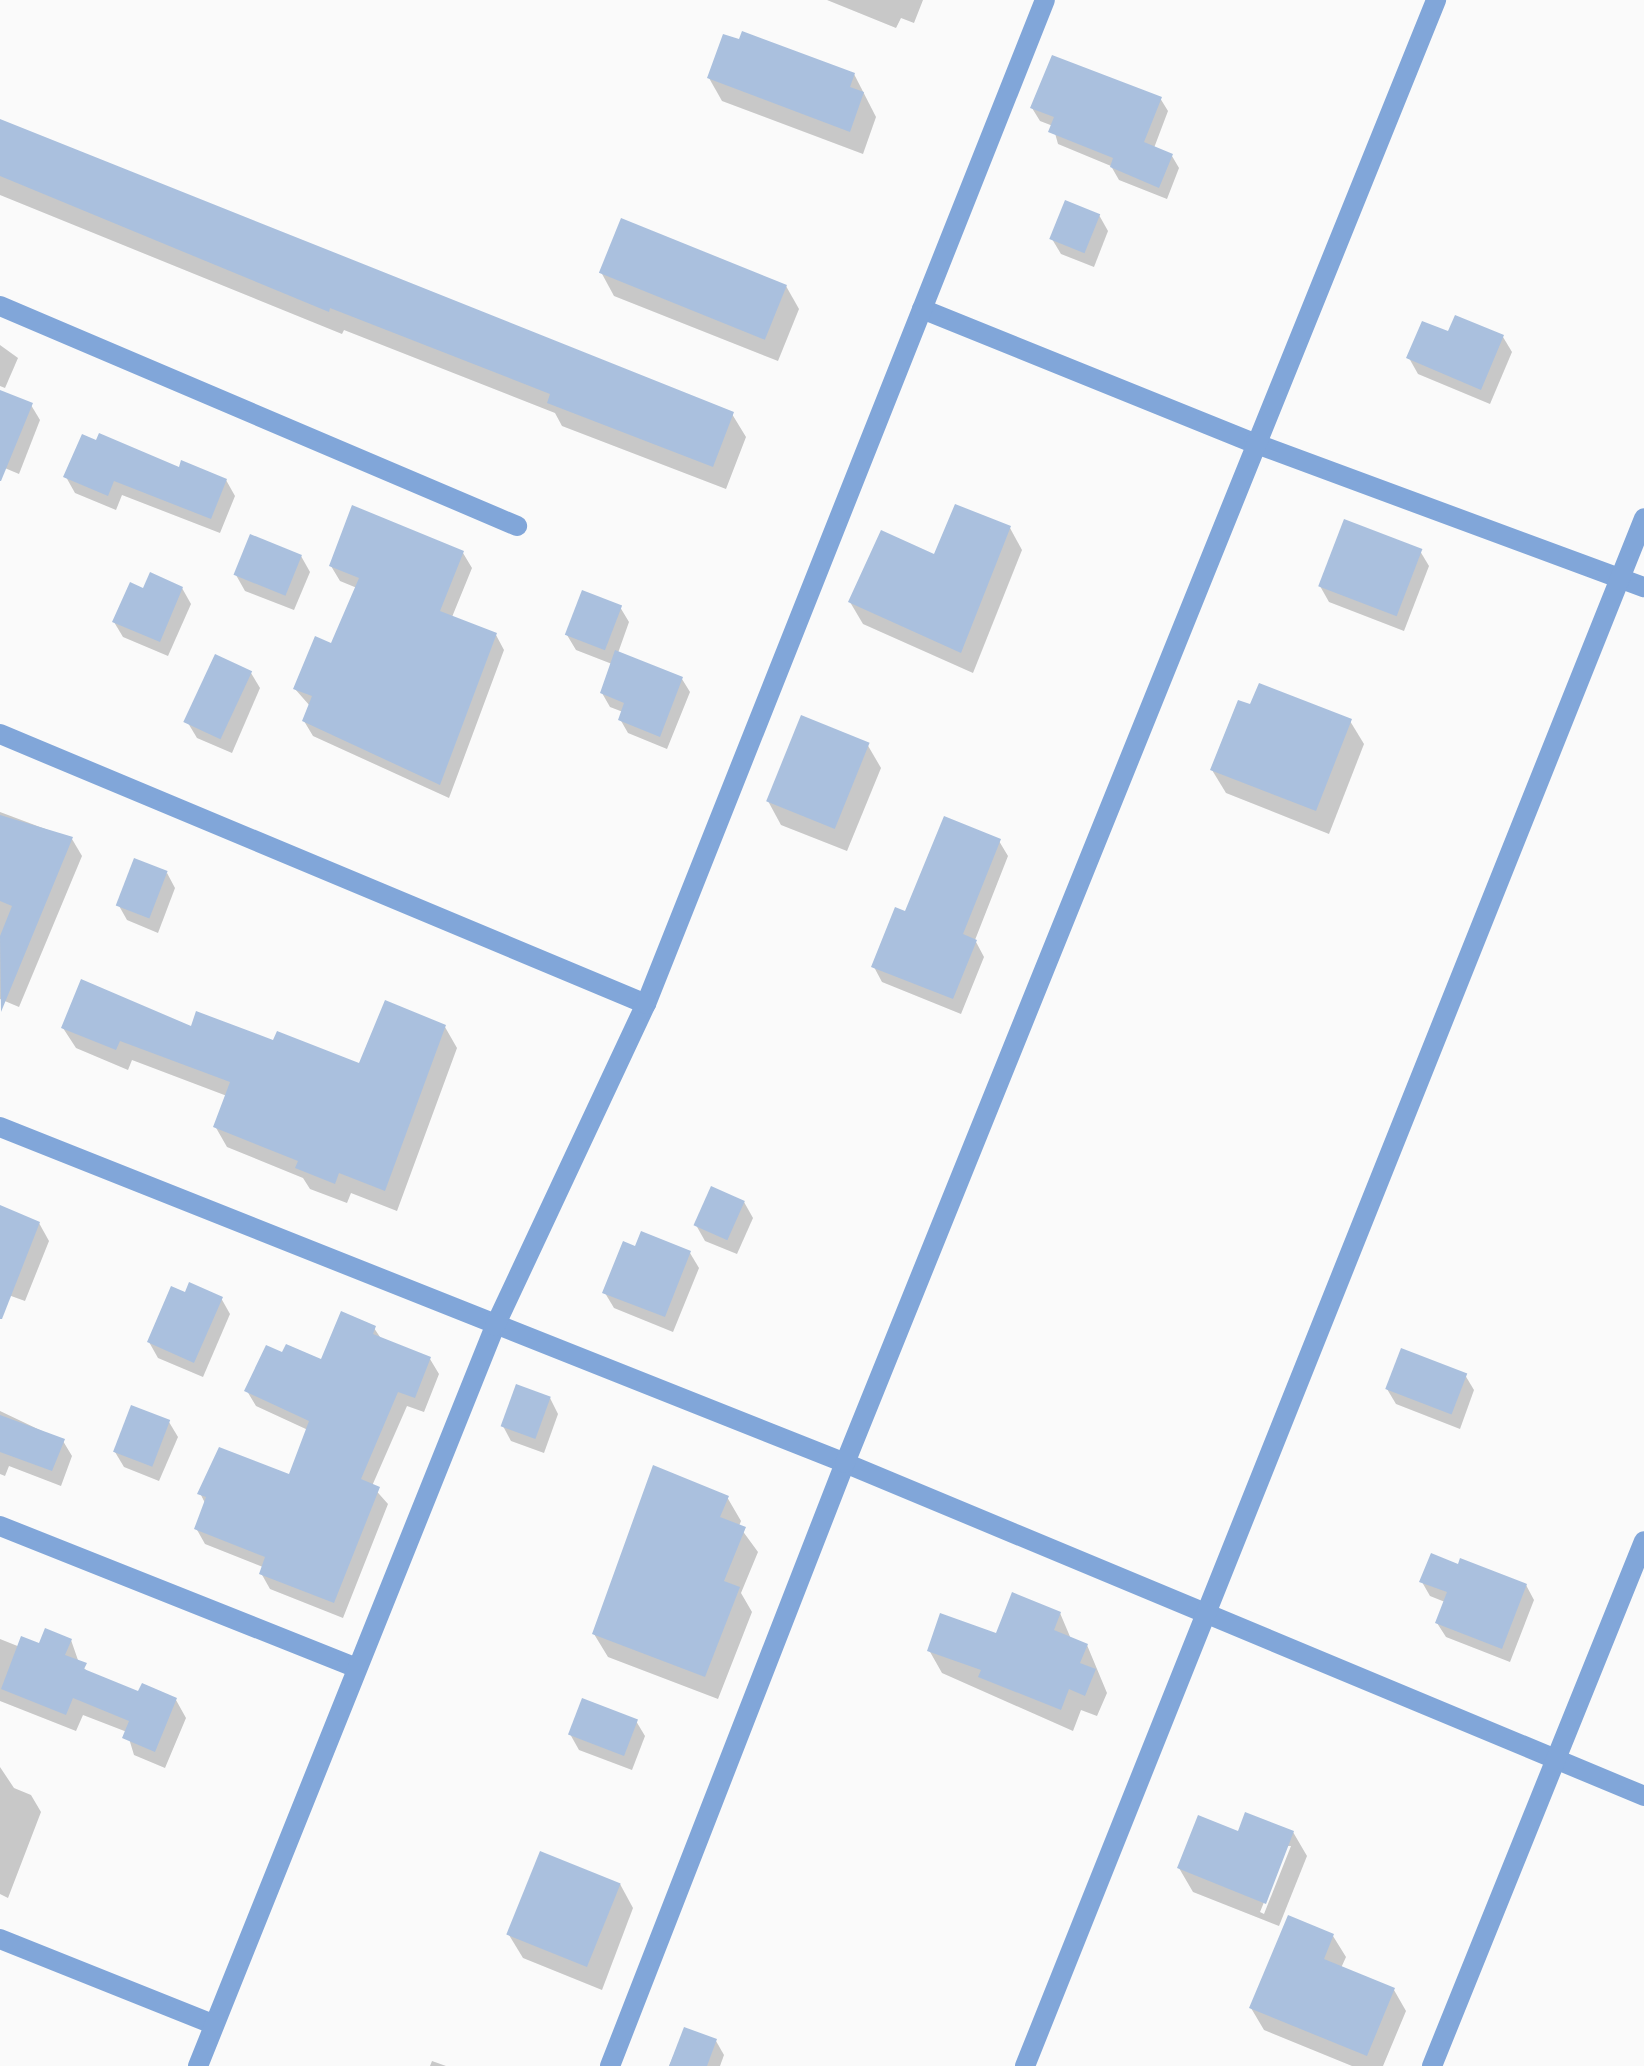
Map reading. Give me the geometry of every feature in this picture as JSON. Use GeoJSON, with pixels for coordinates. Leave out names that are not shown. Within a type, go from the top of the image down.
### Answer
{"type":"FeatureCollection","features":[{"type":"Feature","properties":{"kind":"street"},"geometry":{"type":"LineString","coordinates":[[198,2066],[495,1326],[646,1004],[1045,0]]}},
{"type":"Feature","properties":{"kind":"street"},"geometry":{"type":"LineString","coordinates":[[610,2066],[845,1463],[1254,443],[1436,0]]}},
{"type":"Feature","properties":{"kind":"street"},"geometry":{"type":"LineString","coordinates":[[0,306],[517,526]]}},
{"type":"Feature","properties":{"kind":"street"},"geometry":{"type":"LineString","coordinates":[[922,309],[1254,443],[1644,587]]}},
{"type":"Feature","properties":{"kind":"street"},"geometry":{"type":"LineString","coordinates":[[1025,2066],[1644,518]]}},
{"type":"Feature","properties":{"kind":"street"},"geometry":{"type":"LineString","coordinates":[[0,734],[646,1004]]}},
{"type":"Feature","properties":{"kind":"street"},"geometry":{"type":"LineString","coordinates":[[0,1127],[845,1463],[1208,1611],[1644,1796]]}},
{"type":"Feature","properties":{"kind":"street"},"geometry":{"type":"LineString","coordinates":[[0,1526],[357,1668]]}},
{"type":"Feature","properties":{"kind":"street"},"geometry":{"type":"LineString","coordinates":[[1432,2066],[1644,1541]]}},
{"type":"Feature","properties":{"kind":"street"},"geometry":{"type":"LineString","coordinates":[[0,1939],[213,2024]]}},
{"type":"Feature","properties":{"kind":"building"},"geometry":{"type":"Polygon","coordinates":[[[742,31],[855,73],[850,87],[864,92],[850,132],[707,78],[723,34],[739,39],[742,31]]]}},
{"type":"Feature","properties":{"kind":"building"},"geometry":{"type":"Polygon","coordinates":[[[1052,55],[1162,97],[1144,142],[1173,154],[1159,188],[1110,167],[1113,158],[1048,132],[1054,117],[1030,108],[1052,55]]]}},
{"type":"Feature","properties":{"kind":"building"},"geometry":{"type":"Polygon","coordinates":[[[0,119],[734,412],[713,467],[547,403],[550,394],[330,308],[329,312],[0,176],[0,119]]]}},
{"type":"Feature","properties":{"kind":"building"},"geometry":{"type":"Polygon","coordinates":[[[1065,200],[1100,214],[1084,253],[1049,239],[1065,200]]]}},
{"type":"Feature","properties":{"kind":"building"},"geometry":{"type":"Polygon","coordinates":[[[621,218],[787,285],[765,340],[599,273],[621,218]]]}},
{"type":"Feature","properties":{"kind":"building"},"geometry":{"type":"Polygon","coordinates":[[[1455,315],[1504,335],[1481,390],[1406,358],[1422,321],[1448,331],[1455,315]]]}},
{"type":"Feature","properties":{"kind":"building"},"geometry":{"type":"Polygon","coordinates":[[[0,390],[33,403],[1,481],[0,481],[0,390]]]}},
{"type":"Feature","properties":{"kind":"building"},"geometry":{"type":"Polygon","coordinates":[[[99,433],[179,467],[181,460],[227,479],[211,519],[114,481],[108,496],[63,477],[82,434],[96,440],[99,433]]]}},
{"type":"Feature","properties":{"kind":"building"},"geometry":{"type":"Polygon","coordinates":[[[955,504],[1011,526],[961,653],[848,602],[881,530],[934,554],[955,504]]]}},
{"type":"Feature","properties":{"kind":"building"},"geometry":{"type":"Polygon","coordinates":[[[352,505],[464,551],[440,611],[497,633],[440,785],[302,721],[312,696],[293,689],[315,636],[331,643],[359,578],[329,566],[352,505]]]}},
{"type":"Feature","properties":{"kind":"building"},"geometry":{"type":"Polygon","coordinates":[[[1344,519],[1422,549],[1397,616],[1318,586],[1344,519]]]}},
{"type":"Feature","properties":{"kind":"building"},"geometry":{"type":"Polygon","coordinates":[[[250,534],[302,555],[285,596],[234,575],[250,534]]]}},
{"type":"Feature","properties":{"kind":"building"},"geometry":{"type":"Polygon","coordinates":[[[150,572],[183,587],[160,642],[112,622],[130,582],[143,588],[150,572]]]}},
{"type":"Feature","properties":{"kind":"building"},"geometry":{"type":"Polygon","coordinates":[[[582,590],[622,605],[605,650],[565,635],[582,590]]]}},
{"type":"Feature","properties":{"kind":"building"},"geometry":{"type":"Polygon","coordinates":[[[615,650],[683,677],[660,737],[618,720],[624,703],[600,693],[615,650]]]}},
{"type":"Feature","properties":{"kind":"building"},"geometry":{"type":"Polygon","coordinates":[[[215,654],[252,671],[220,739],[183,722],[215,654]]]}},
{"type":"Feature","properties":{"kind":"building"},"geometry":{"type":"Polygon","coordinates":[[[1259,683],[1352,719],[1316,811],[1210,770],[1238,700],[1250,704],[1259,683]]]}},
{"type":"Feature","properties":{"kind":"building"},"geometry":{"type":"Polygon","coordinates":[[[801,715],[870,743],[835,829],[766,801],[801,715]]]}},
{"type":"Feature","properties":{"kind":"building"},"geometry":{"type":"Polygon","coordinates":[[[0,815],[73,837],[1,1012],[0,936],[12,906],[0,901],[0,815]]]}},
{"type":"Feature","properties":{"kind":"building"},"geometry":{"type":"Polygon","coordinates":[[[944,816],[1001,839],[963,934],[977,940],[953,999],[871,967],[895,907],[905,911],[944,816]]]}},
{"type":"Feature","properties":{"kind":"building"},"geometry":{"type":"Polygon","coordinates":[[[134,858],[168,871],[149,919],[116,906],[134,858]]]}},
{"type":"Feature","properties":{"kind":"building"},"geometry":{"type":"Polygon","coordinates":[[[81,979],[191,1026],[196,1011],[273,1040],[277,1031],[359,1063],[385,1000],[446,1025],[385,1191],[339,1173],[335,1184],[295,1168],[298,1161],[213,1127],[230,1082],[120,1041],[116,1050],[61,1028],[81,979]]]}},
{"type":"Feature","properties":{"kind":"building"},"geometry":{"type":"Polygon","coordinates":[[[711,1186],[745,1201],[727,1240],[694,1225],[711,1186]]]}},
{"type":"Feature","properties":{"kind":"building"},"geometry":{"type":"Polygon","coordinates":[[[0,1205],[40,1222],[2,1319],[0,1319],[0,1205]]]}},
{"type":"Feature","properties":{"kind":"building"},"geometry":{"type":"Polygon","coordinates":[[[641,1231],[691,1251],[665,1317],[602,1293],[623,1241],[635,1246],[641,1231]]]}},
{"type":"Feature","properties":{"kind":"building"},"geometry":{"type":"Polygon","coordinates":[[[189,1282],[223,1297],[194,1363],[147,1342],[171,1286],[185,1292],[189,1282]]]}},
{"type":"Feature","properties":{"kind":"building"},"geometry":{"type":"Polygon","coordinates":[[[341,1311],[376,1326],[373,1334],[431,1357],[415,1398],[398,1392],[361,1479],[380,1487],[334,1603],[259,1574],[265,1557],[194,1529],[206,1497],[197,1494],[219,1447],[289,1474],[309,1421],[244,1391],[266,1345],[282,1352],[286,1344],[321,1359],[341,1311]]]}},
{"type":"Feature","properties":{"kind":"building"},"geometry":{"type":"Polygon","coordinates":[[[1401,1348],[1467,1373],[1452,1415],[1385,1389],[1401,1348]]]}},
{"type":"Feature","properties":{"kind":"building"},"geometry":{"type":"Polygon","coordinates":[[[516,1384],[551,1397],[535,1439],[501,1426],[516,1384]]]}},
{"type":"Feature","properties":{"kind":"building"},"geometry":{"type":"Polygon","coordinates":[[[131,1405],[170,1420],[152,1467],[113,1452],[131,1405]]]}},
{"type":"Feature","properties":{"kind":"building"},"geometry":{"type":"Polygon","coordinates":[[[0,1415],[65,1439],[52,1471],[0,1452],[0,1415]]]}},
{"type":"Feature","properties":{"kind":"building"},"geometry":{"type":"Polygon","coordinates":[[[653,1465],[729,1496],[720,1517],[746,1527],[724,1581],[740,1587],[705,1677],[592,1634],[653,1465]]]}},
{"type":"Feature","properties":{"kind":"building"},"geometry":{"type":"Polygon","coordinates":[[[1431,1553],[1458,1564],[1460,1558],[1527,1584],[1502,1649],[1435,1623],[1447,1592],[1419,1582],[1431,1553]]]}},
{"type":"Feature","properties":{"kind":"building"},"geometry":{"type":"Polygon","coordinates":[[[1012,1592],[1061,1612],[1054,1630],[1088,1644],[1080,1663],[1096,1669],[1085,1696],[1069,1689],[1061,1710],[978,1677],[981,1670],[927,1651],[940,1613],[996,1633],[1012,1592]]]}},
{"type":"Feature","properties":{"kind":"building"},"geometry":{"type":"Polygon","coordinates":[[[45,1628],[72,1639],[65,1655],[87,1663],[84,1669],[138,1691],[142,1683],[177,1698],[155,1752],[122,1738],[129,1721],[73,1698],[66,1715],[1,1689],[21,1636],[39,1643],[45,1628]]]}},
{"type":"Feature","properties":{"kind":"building"},"geometry":{"type":"Polygon","coordinates":[[[582,1698],[638,1720],[624,1756],[568,1734],[582,1698]]]}},
{"type":"Feature","properties":{"kind":"building"},"geometry":{"type":"Polygon","coordinates":[[[1245,1812],[1294,1831],[1266,1904],[1177,1868],[1198,1815],[1238,1831],[1245,1812]]]}},
{"type":"Feature","properties":{"kind":"building"},"geometry":{"type":"Polygon","coordinates":[[[540,1851],[621,1884],[587,1967],[506,1934],[540,1851]]]}},
{"type":"Feature","properties":{"kind":"building"},"geometry":{"type":"Polygon","coordinates":[[[1288,1915],[1334,1934],[1324,1959],[1395,1988],[1367,2056],[1249,2008],[1288,1915]]]}},
{"type":"Feature","properties":{"kind":"building"},"geometry":{"type":"Polygon","coordinates":[[[684,2027],[717,2039],[707,2066],[669,2066],[684,2027]]]}}]}
